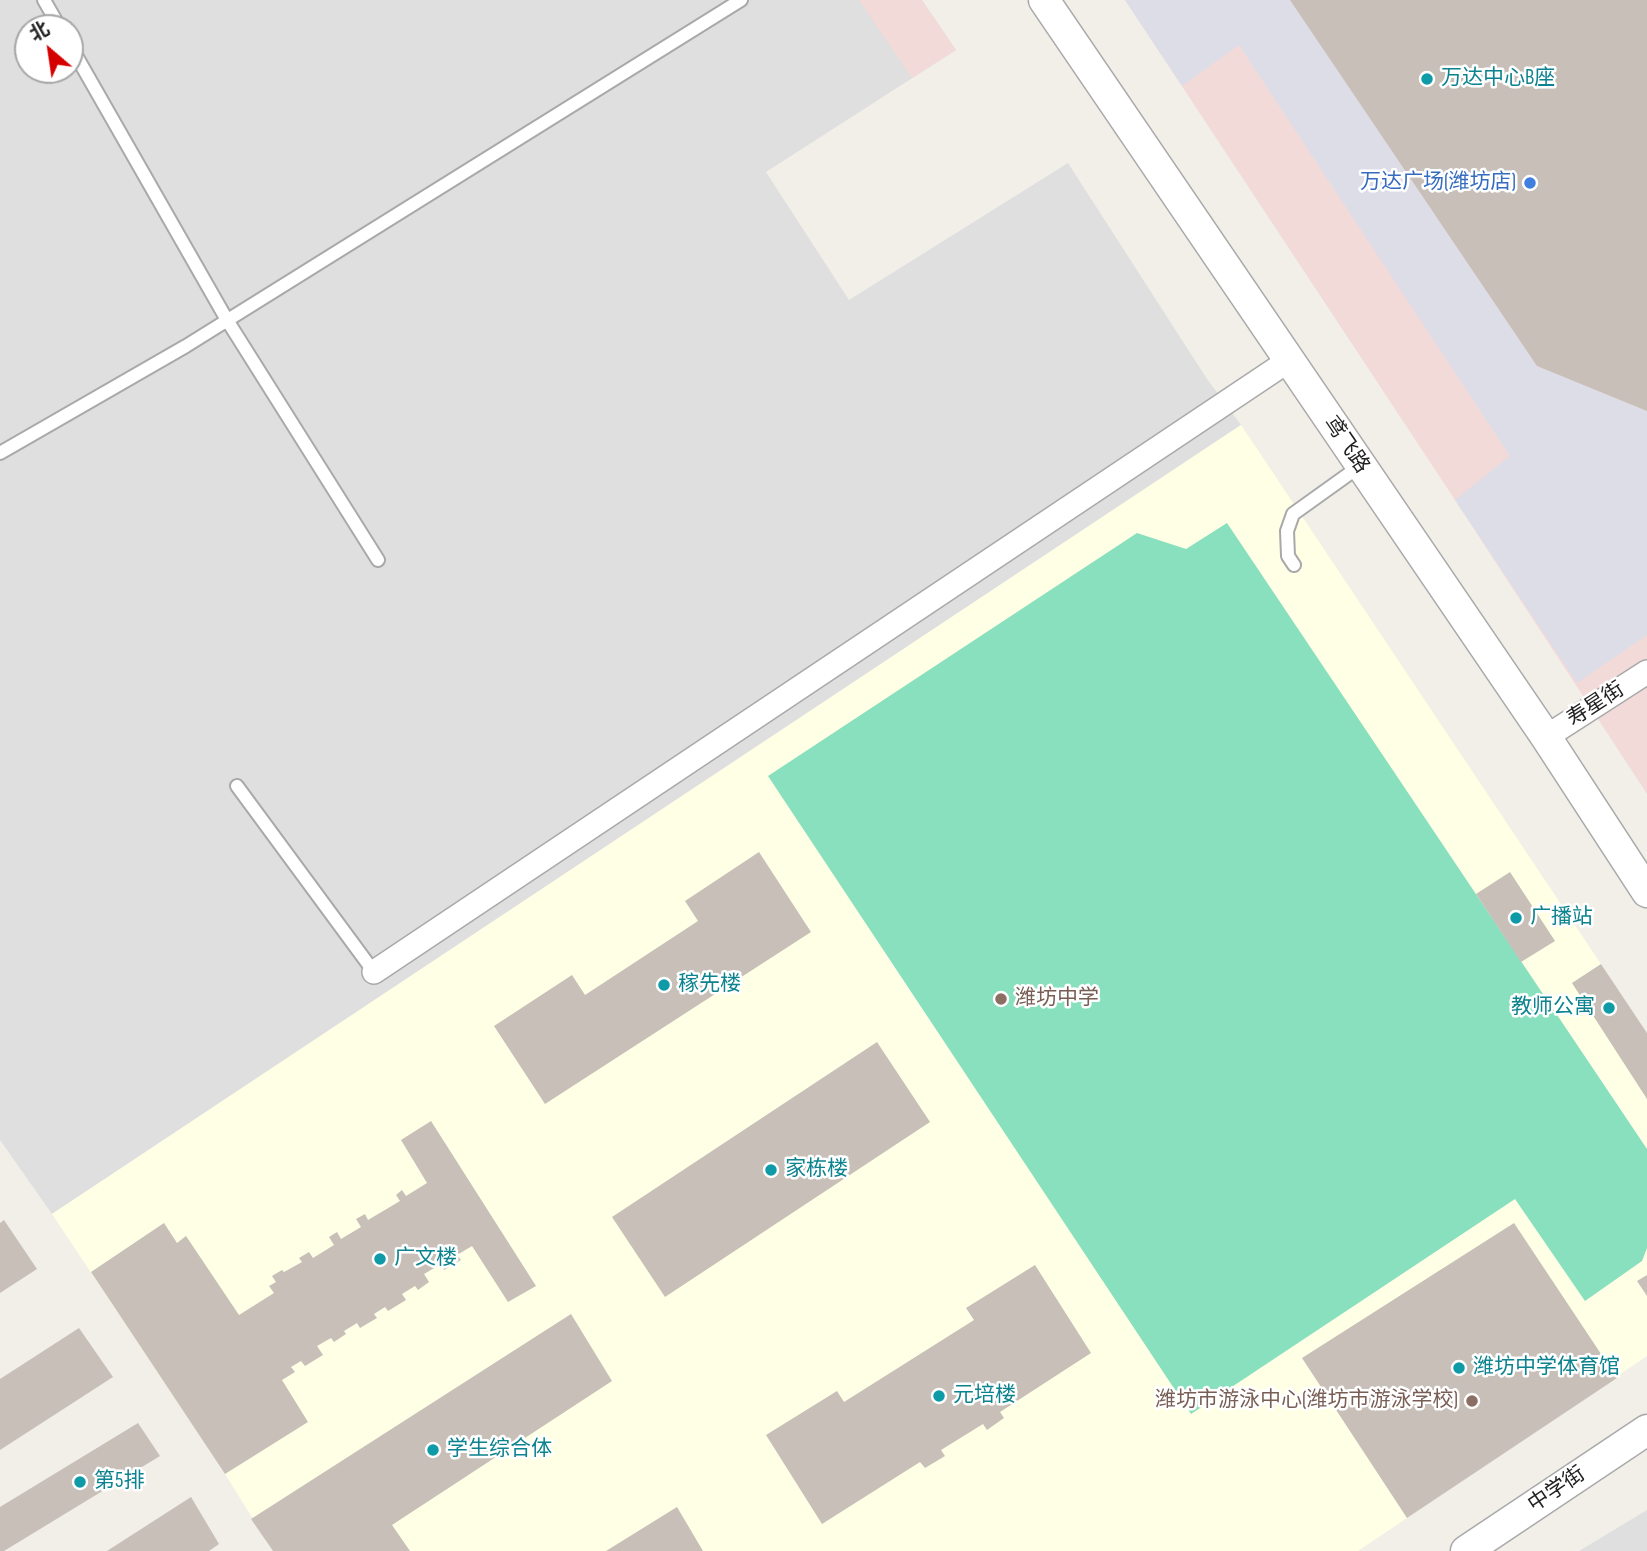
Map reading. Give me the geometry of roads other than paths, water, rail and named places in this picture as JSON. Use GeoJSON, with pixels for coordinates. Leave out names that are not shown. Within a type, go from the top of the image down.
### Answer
{"type":"FeatureCollection","features":[{"type":"Feature","properties":{"kind":"street","name":"鸢飞路"},"geometry":{"type":"LineString","coordinates":[[1044,0],[1546,737],[1647,892]]}},
{"type":"Feature","properties":{"kind":"street"},"geometry":{"type":"LineString","coordinates":[[374,972],[1288,361]]}},
{"type":"Feature","properties":{"kind":"street","name":"寿星街"},"geometry":{"type":"LineString","coordinates":[[1546,737],[1647,672]]}},
{"type":"Feature","properties":{"kind":"street","name":"中学街"},"geometry":{"type":"LineString","coordinates":[[1466,1551],[1647,1430]]}},
{"type":"Feature","properties":{"kind":"lane"},"geometry":{"type":"LineString","coordinates":[[0,453],[227,320],[741,0]]}},
{"type":"Feature","properties":{"kind":"lane"},"geometry":{"type":"LineString","coordinates":[[84,70],[227,320],[378,559]]}},
{"type":"Feature","properties":{"kind":"lane"},"geometry":{"type":"LineString","coordinates":[[1294,565],[1288,556],[1287,531],[1293,514],[1360,466]]}},
{"type":"Feature","properties":{"kind":"lane"},"geometry":{"type":"LineString","coordinates":[[237,786],[374,972]]}},
{"type":"Feature","properties":{"kind":"place","name":"万达中心B座"},"geometry":{"type":"Point","coordinates":[1427,79]}},
{"type":"Feature","properties":{"kind":"place","name":"万达广场(潍坊店)"},"geometry":{"type":"Point","coordinates":[1530,183]}},
{"type":"Feature","properties":{"kind":"place","name":"广播站"},"geometry":{"type":"Point","coordinates":[1516,918]}},
{"type":"Feature","properties":{"kind":"place","name":"稼先楼"},"geometry":{"type":"Point","coordinates":[664,985]}},
{"type":"Feature","properties":{"kind":"place","name":"潍坊中学"},"geometry":{"type":"Point","coordinates":[1001,999]}},
{"type":"Feature","properties":{"kind":"place","name":"教师公寓"},"geometry":{"type":"Point","coordinates":[1609,1008]}},
{"type":"Feature","properties":{"kind":"place","name":"家栋楼"},"geometry":{"type":"Point","coordinates":[771,1170]}},
{"type":"Feature","properties":{"kind":"place","name":"广文楼"},"geometry":{"type":"Point","coordinates":[380,1259]}},
{"type":"Feature","properties":{"kind":"place","name":"潍坊中学体育馆"},"geometry":{"type":"Point","coordinates":[1459,1368]}},
{"type":"Feature","properties":{"kind":"place","name":"元培楼"},"geometry":{"type":"Point","coordinates":[939,1396]}},
{"type":"Feature","properties":{"kind":"place","name":"潍坊市游泳中心(潍坊市游泳学校)"},"geometry":{"type":"Point","coordinates":[1472,1401]}},
{"type":"Feature","properties":{"kind":"place","name":"学生综合体"},"geometry":{"type":"Point","coordinates":[433,1450]}},
{"type":"Feature","properties":{"kind":"place","name":"第5排"},"geometry":{"type":"Point","coordinates":[80,1482]}}]}
